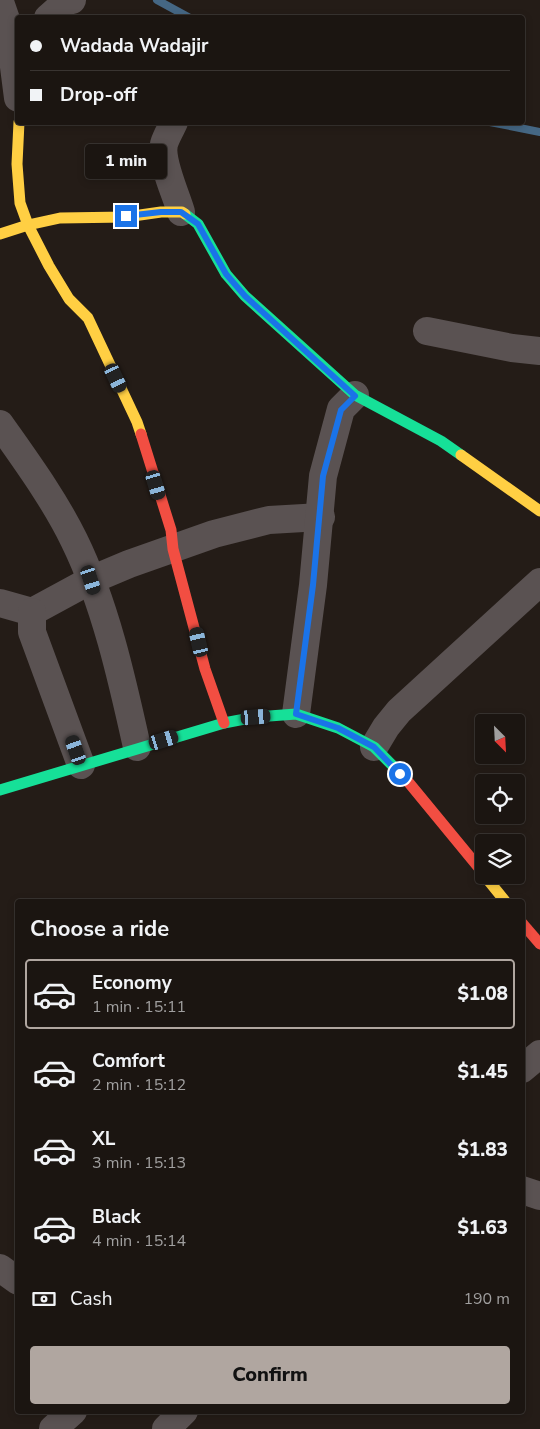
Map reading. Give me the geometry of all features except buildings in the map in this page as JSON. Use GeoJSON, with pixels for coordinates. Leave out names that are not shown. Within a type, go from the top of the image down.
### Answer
{"type":"FeatureCollection","features":[{"type":"Feature","properties":{"kind":"street"},"geometry":{"type":"LineString","coordinates":[[51,15],[67,1],[72,0]]}},
{"type":"Feature","properties":{"kind":"street"},"geometry":{"type":"LineString","coordinates":[[0,2],[9,28],[15,76]]}},
{"type":"Feature","properties":{"kind":"street"},"geometry":{"type":"LineString","coordinates":[[19,125],[18,174],[20,203],[28,225],[49,266],[69,299],[88,318],[137,422],[171,530],[173,549],[205,669],[224,723]]}},
{"type":"Feature","properties":{"kind":"street"},"geometry":{"type":"LineString","coordinates":[[173,125],[164,145],[165,168],[175,190],[181,212]]}},
{"type":"Feature","properties":{"kind":"street"},"geometry":{"type":"LineString","coordinates":[[0,234],[60,218],[181,212],[198,224],[226,274],[245,296],[355,396],[441,441],[539,509]]}},
{"type":"Feature","properties":{"kind":"street"},"geometry":{"type":"LineString","coordinates":[[427,331],[512,348],[540,351]]}},
{"type":"Feature","properties":{"kind":"street"},"geometry":{"type":"LineString","coordinates":[[296,714],[320,517],[323,476],[341,410],[355,396]]}},
{"type":"Feature","properties":{"kind":"street"},"geometry":{"type":"LineString","coordinates":[[0,424],[74,539],[91,580],[113,653],[137,748]]}},
{"type":"Feature","properties":{"kind":"street"},"geometry":{"type":"LineString","coordinates":[[0,603],[32,612],[91,580],[129,564],[214,534],[247,524],[269,520],[320,517]]}},
{"type":"Feature","properties":{"kind":"street"},"geometry":{"type":"LineString","coordinates":[[374,747],[386,727],[399,711],[540,582]]}},
{"type":"Feature","properties":{"kind":"street"},"geometry":{"type":"LineString","coordinates":[[32,612],[32,632],[81,765]]}},
{"type":"Feature","properties":{"kind":"street"},"geometry":{"type":"LineString","coordinates":[[0,790],[224,723],[256,717],[296,714],[338,728],[374,747],[414,787],[475,864]]}},
{"type":"Feature","properties":{"kind":"street"},"geometry":{"type":"LineString","coordinates":[[491,884],[503,899]]}},
{"type":"Feature","properties":{"kind":"street"},"geometry":{"type":"LineString","coordinates":[[525,926],[540,944]]}},
{"type":"Feature","properties":{"kind":"street"},"geometry":{"type":"LineString","coordinates":[[525,1066],[540,1054]]}},
{"type":"Feature","properties":{"kind":"street"},"geometry":{"type":"LineString","coordinates":[[525,1191],[540,1196]]}},
{"type":"Feature","properties":{"kind":"street"},"geometry":{"type":"LineString","coordinates":[[0,1268],[15,1279]]}},
{"type":"Feature","properties":{"kind":"street"},"geometry":{"type":"LineString","coordinates":[[53,1429],[70,1414]]}},
{"type":"Feature","properties":{"kind":"street"},"geometry":{"type":"LineString","coordinates":[[166,1429],[181,1414]]}},
{"type":"Feature","properties":{"kind":"waterway"},"geometry":{"type":"LineString","coordinates":[[157,0],[184,15]]}},
{"type":"Feature","properties":{"kind":"waterway"},"geometry":{"type":"LineString","coordinates":[[505,125],[540,132]]}},
{"type":"Feature","properties":{"kind":"traffic: fast"},"geometry":{"type":"LineString","coordinates":[[185,214],[198,224],[226,274],[245,296],[355,395],[441,441],[461,455]]}},
{"type":"Feature","properties":{"kind":"traffic: fast"},"geometry":{"type":"LineString","coordinates":[[0,790],[224,723],[256,717],[296,714],[338,728],[374,747],[405,778]]}},
{"type":"Feature","properties":{"kind":"traffic: slow"},"geometry":{"type":"LineString","coordinates":[[19,125],[17,164],[20,203],[28,225],[49,266],[69,299],[88,318],[141,434]]}},
{"type":"Feature","properties":{"kind":"traffic: slow"},"geometry":{"type":"LineString","coordinates":[[0,234],[60,218],[126,217],[161,212],[182,212],[185,214]]}},
{"type":"Feature","properties":{"kind":"traffic: slow"},"geometry":{"type":"LineString","coordinates":[[461,455],[540,511]]}},
{"type":"Feature","properties":{"kind":"traffic: slow"},"geometry":{"type":"LineString","coordinates":[[491,884],[503,899]]}},
{"type":"Feature","properties":{"kind":"traffic: jam"},"geometry":{"type":"LineString","coordinates":[[141,434],[171,530],[173,549],[205,669],[224,723]]}},
{"type":"Feature","properties":{"kind":"traffic: jam"},"geometry":{"type":"LineString","coordinates":[[405,778],[475,863]]}},
{"type":"Feature","properties":{"kind":"traffic: jam"},"geometry":{"type":"LineString","coordinates":[[525,926],[540,944]]}},
{"type":"Feature","properties":{"kind":"route"},"geometry":{"type":"LineString","coordinates":[[126,216],[181,212],[198,224],[226,274],[245,296],[355,396],[341,410],[323,476],[313,585],[296,714],[338,728],[374,747],[400,774]]}}]}
